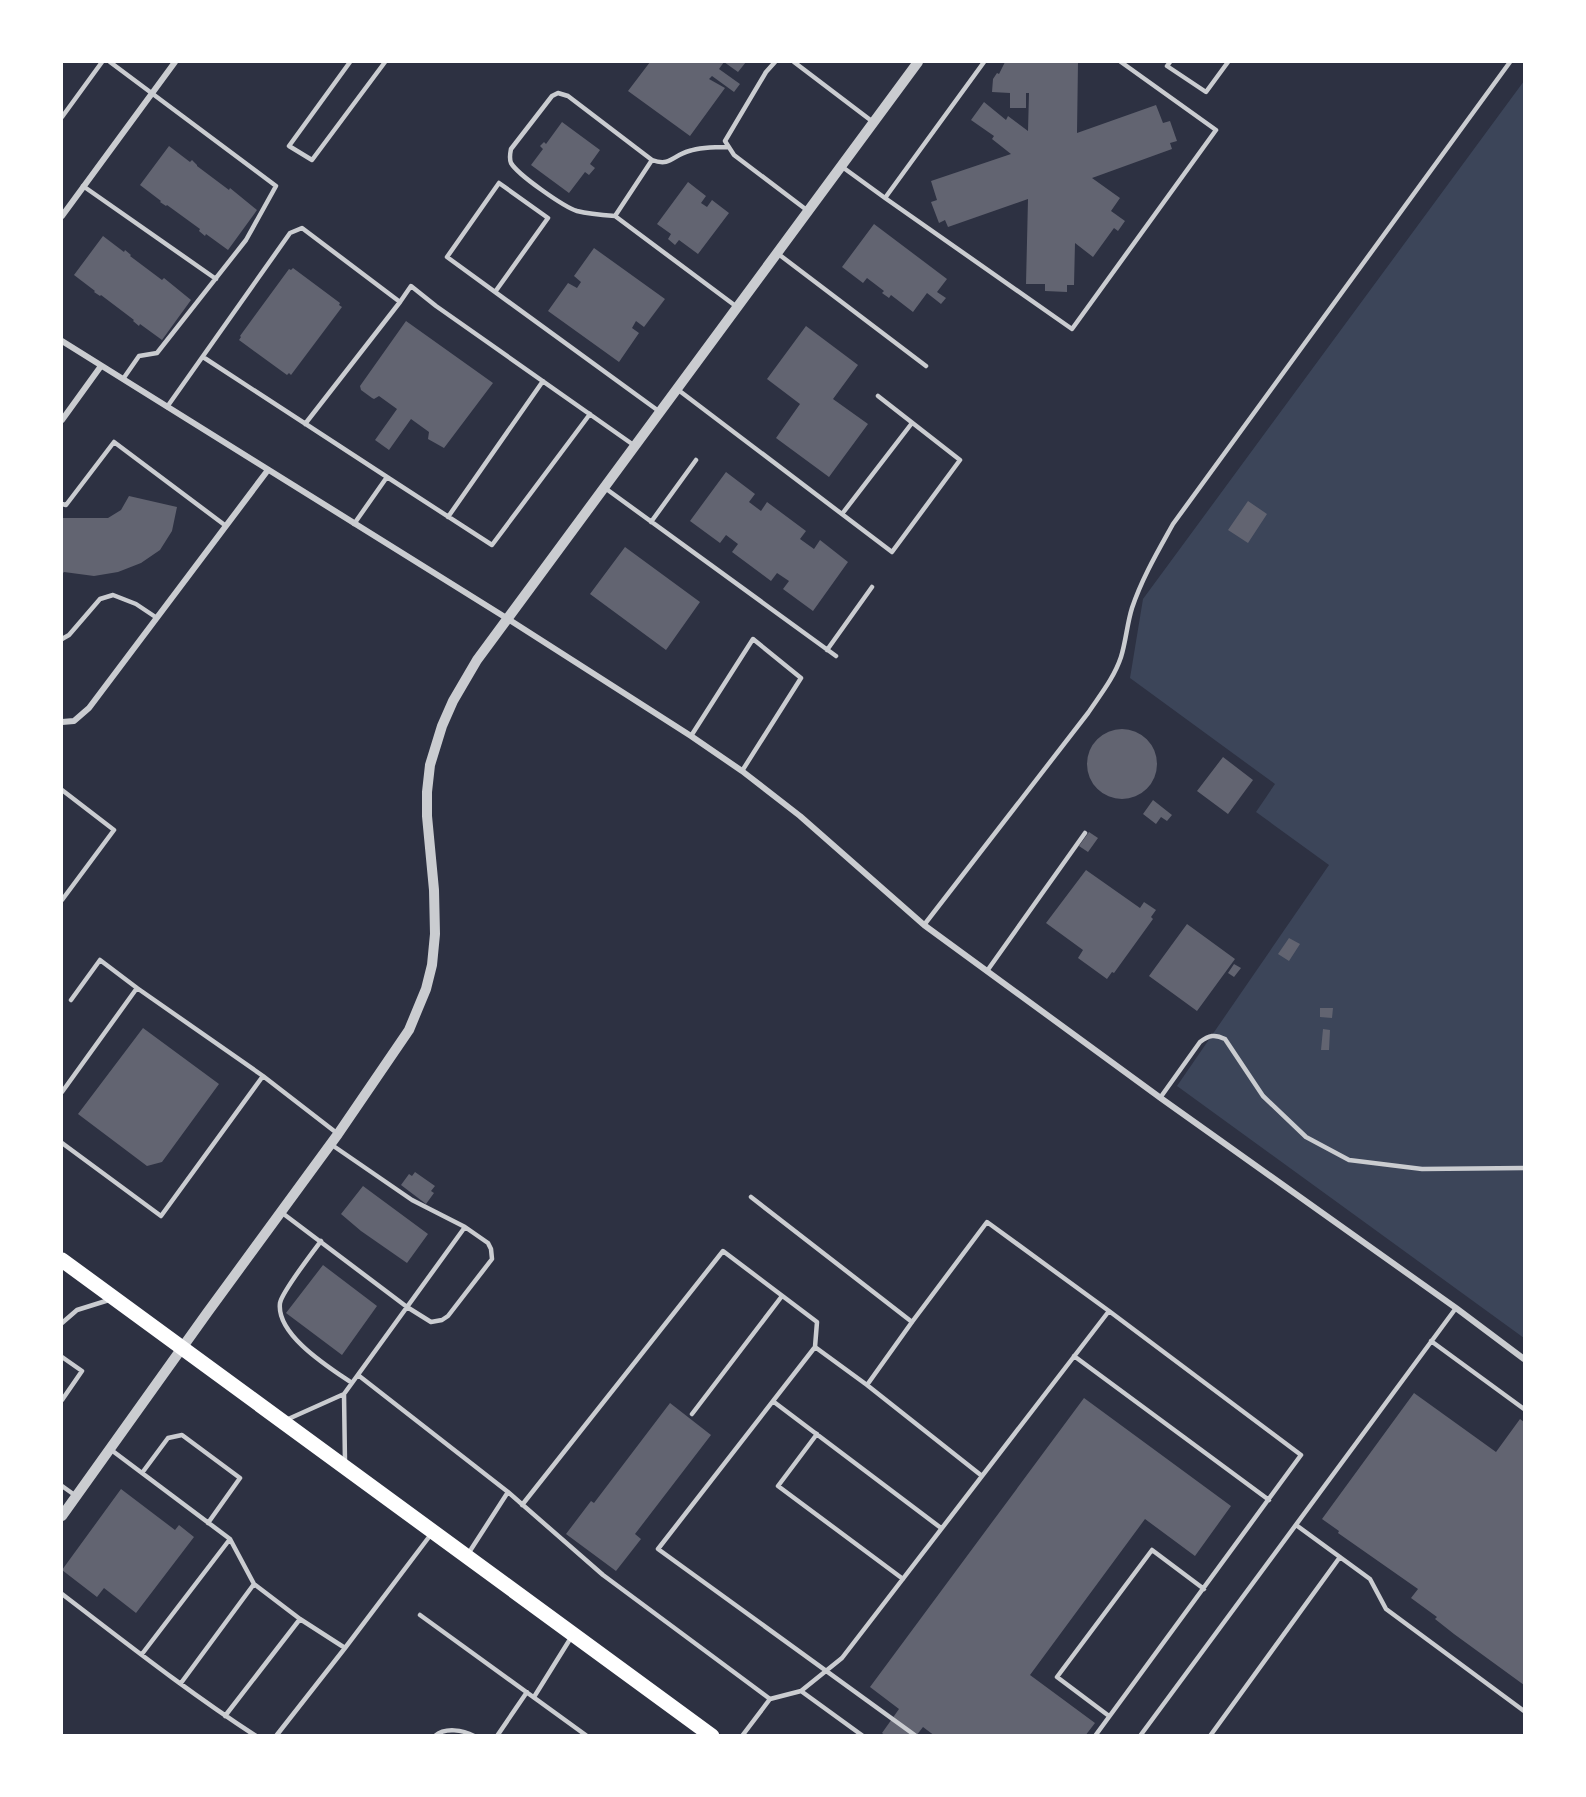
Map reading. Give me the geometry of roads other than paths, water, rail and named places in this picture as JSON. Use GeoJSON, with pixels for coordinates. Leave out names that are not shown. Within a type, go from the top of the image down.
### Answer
{"type":"FeatureCollection","features":[{"type":"Feature","properties":{"kind":"main road"},"geometry":{"type":"LineString","coordinates":[[62,1260],[712,1736]]}},
{"type":"Feature","properties":{"kind":"street"},"geometry":{"type":"LineString","coordinates":[[62,216],[175,62]]}},
{"type":"Feature","properties":{"kind":"street"},"geometry":{"type":"LineString","coordinates":[[62,1516],[331,1144],[409,1030],[426,989],[432,965],[435,934],[434,890],[427,816],[430,765],[453,701],[477,660],[918,62]]}},
{"type":"Feature","properties":{"kind":"street"},"geometry":{"type":"LineString","coordinates":[[62,341],[508,619],[742,771],[800,816],[924,925],[1160,1098],[1456,1308],[1524,1359]]}},
{"type":"Feature","properties":{"kind":"street"},"geometry":{"type":"LineString","coordinates":[[63,415],[101,366]]}},
{"type":"Feature","properties":{"kind":"street"},"geometry":{"type":"LineString","coordinates":[[62,722],[74,721],[89,708],[268,470]]}},
{"type":"Feature","properties":{"kind":"lane"},"geometry":{"type":"LineString","coordinates":[[62,117],[102,62]]}},
{"type":"Feature","properties":{"kind":"lane"},"geometry":{"type":"LineString","coordinates":[[110,62],[276,186],[246,240],[216,279],[157,353],[139,356],[123,379]]}},
{"type":"Feature","properties":{"kind":"lane"},"geometry":{"type":"LineString","coordinates":[[350,62],[290,146],[312,160],[384,62]]}},
{"type":"Feature","properties":{"kind":"lane"},"geometry":{"type":"LineString","coordinates":[[775,62],[766,72],[725,141],[734,155],[808,211]]}},
{"type":"Feature","properties":{"kind":"lane"},"geometry":{"type":"LineString","coordinates":[[794,62],[873,122]]}},
{"type":"Feature","properties":{"kind":"lane"},"geometry":{"type":"LineString","coordinates":[[885,198],[984,62]]}},
{"type":"Feature","properties":{"kind":"lane"},"geometry":{"type":"LineString","coordinates":[[841,165],[1072,329],[1216,130],[1121,62]]}},
{"type":"Feature","properties":{"kind":"lane"},"geometry":{"type":"LineString","coordinates":[[1170,62],[1167,66],[1206,92],[1228,62]]}},
{"type":"Feature","properties":{"kind":"lane"},"geometry":{"type":"LineString","coordinates":[[924,925],[1088,713],[1112,678],[1121,656],[1125,632],[1140,589],[1173,524],[1510,62]]}},
{"type":"Feature","properties":{"kind":"lane"},"geometry":{"type":"LineString","coordinates":[[728,147],[687,151],[666,163],[652,160],[568,96],[558,93],[546,103],[511,149],[509,156],[514,166],[560,203],[579,212],[615,216],[737,308]]}},
{"type":"Feature","properties":{"kind":"lane"},"geometry":{"type":"LineString","coordinates":[[615,216],[652,160]]}},
{"type":"Feature","properties":{"kind":"lane"},"geometry":{"type":"LineString","coordinates":[[495,292],[548,218],[499,183],[447,257],[495,292],[660,412]]}},
{"type":"Feature","properties":{"kind":"lane"},"geometry":{"type":"LineString","coordinates":[[83,186],[216,279]]}},
{"type":"Feature","properties":{"kind":"lane"},"geometry":{"type":"LineString","coordinates":[[167,407],[290,233],[302,228],[400,303]]}},
{"type":"Feature","properties":{"kind":"lane"},"geometry":{"type":"LineString","coordinates":[[777,253],[926,366]]}},
{"type":"Feature","properties":{"kind":"lane"},"geometry":{"type":"LineString","coordinates":[[305,424],[411,286],[635,446]]}},
{"type":"Feature","properties":{"kind":"lane"},"geometry":{"type":"LineString","coordinates":[[203,357],[492,546],[590,414]]}},
{"type":"Feature","properties":{"kind":"lane"},"geometry":{"type":"LineString","coordinates":[[448,517],[543,381]]}},
{"type":"Feature","properties":{"kind":"lane"},"geometry":{"type":"LineString","coordinates":[[677,389],[892,552],[960,460],[878,396]]}},
{"type":"Feature","properties":{"kind":"lane"},"geometry":{"type":"LineString","coordinates":[[842,514],[912,423]]}},
{"type":"Feature","properties":{"kind":"lane"},"geometry":{"type":"LineString","coordinates":[[62,504],[66,505],[114,442],[226,526]]}},
{"type":"Feature","properties":{"kind":"lane"},"geometry":{"type":"LineString","coordinates":[[651,522],[696,460]]}},
{"type":"Feature","properties":{"kind":"lane"},"geometry":{"type":"LineString","coordinates":[[354,524],[387,477]]}},
{"type":"Feature","properties":{"kind":"lane"},"geometry":{"type":"LineString","coordinates":[[605,488],[836,656]]}},
{"type":"Feature","properties":{"kind":"lane"},"geometry":{"type":"LineString","coordinates":[[827,650],[872,587]]}},
{"type":"Feature","properties":{"kind":"lane"},"geometry":{"type":"LineString","coordinates":[[62,639],[69,635],[100,599],[113,595],[135,604],[157,618]]}},
{"type":"Feature","properties":{"kind":"lane"},"geometry":{"type":"LineString","coordinates":[[691,736],[753,639],[801,678],[742,771]]}},
{"type":"Feature","properties":{"kind":"lane"},"geometry":{"type":"LineString","coordinates":[[62,790],[114,830],[62,900]]}},
{"type":"Feature","properties":{"kind":"lane"},"geometry":{"type":"LineString","coordinates":[[987,971],[1085,833]]}},
{"type":"Feature","properties":{"kind":"lane"},"geometry":{"type":"LineString","coordinates":[[62,888],[68,892]]}},
{"type":"Feature","properties":{"kind":"lane"},"geometry":{"type":"LineString","coordinates":[[71,1000],[100,960],[263,1076],[338,1134]]}},
{"type":"Feature","properties":{"kind":"lane"},"geometry":{"type":"LineString","coordinates":[[62,1092],[137,988]]}},
{"type":"Feature","properties":{"kind":"lane"},"geometry":{"type":"LineString","coordinates":[[1160,1098],[1200,1042],[1217,1035],[1225,1039],[1263,1096],[1306,1137],[1349,1160],[1422,1169],[1524,1168]]}},
{"type":"Feature","properties":{"kind":"lane"},"geometry":{"type":"LineString","coordinates":[[62,1143],[161,1216],[263,1076]]}},
{"type":"Feature","properties":{"kind":"lane"},"geometry":{"type":"LineString","coordinates":[[281,1212],[431,1322],[448,1316],[492,1259],[488,1243],[465,1227],[412,1200],[331,1144]]}},
{"type":"Feature","properties":{"kind":"lane"},"geometry":{"type":"LineString","coordinates":[[751,1197],[912,1322]]}},
{"type":"Feature","properties":{"kind":"lane"},"geometry":{"type":"LineString","coordinates":[[867,1385],[987,1222],[1301,1455],[1095,1736]]}},
{"type":"Feature","properties":{"kind":"lane"},"geometry":{"type":"LineString","coordinates":[[284,1421],[344,1394],[465,1227]]}},
{"type":"Feature","properties":{"kind":"lane"},"geometry":{"type":"LineString","coordinates":[[321,1242],[292,1281],[280,1303],[282,1314],[286,1327],[303,1347],[352,1383]]}},
{"type":"Feature","properties":{"kind":"lane"},"geometry":{"type":"LineString","coordinates":[[522,1505],[723,1251],[817,1322],[815,1347],[658,1549],[916,1736]]}},
{"type":"Feature","properties":{"kind":"lane"},"geometry":{"type":"LineString","coordinates":[[692,1414],[782,1296]]}},
{"type":"Feature","properties":{"kind":"lane"},"geometry":{"type":"LineString","coordinates":[[62,1323],[77,1310],[114,1298]]}},
{"type":"Feature","properties":{"kind":"lane"},"geometry":{"type":"LineString","coordinates":[[1140,1736],[1456,1308]]}},
{"type":"Feature","properties":{"kind":"lane"},"geometry":{"type":"LineString","coordinates":[[742,1736],[770,1698],[801,1691],[842,1658],[1109,1311]]}},
{"type":"Feature","properties":{"kind":"lane"},"geometry":{"type":"LineString","coordinates":[[1431,1341],[1524,1409]]}},
{"type":"Feature","properties":{"kind":"lane"},"geometry":{"type":"LineString","coordinates":[[815,1347],[982,1476]]}},
{"type":"Feature","properties":{"kind":"lane"},"geometry":{"type":"LineString","coordinates":[[62,1356],[82,1371],[62,1400]]}},
{"type":"Feature","properties":{"kind":"lane"},"geometry":{"type":"LineString","coordinates":[[1074,1356],[1269,1500]]}},
{"type":"Feature","properties":{"kind":"lane"},"geometry":{"type":"LineString","coordinates":[[358,1375],[508,1492],[603,1575],[770,1698]]}},
{"type":"Feature","properties":{"kind":"lane"},"geometry":{"type":"LineString","coordinates":[[344,1394],[345,1466]]}},
{"type":"Feature","properties":{"kind":"lane"},"geometry":{"type":"LineString","coordinates":[[774,1402],[942,1528]]}},
{"type":"Feature","properties":{"kind":"lane"},"geometry":{"type":"LineString","coordinates":[[817,1434],[778,1486],[903,1578]]}},
{"type":"Feature","properties":{"kind":"lane"},"geometry":{"type":"LineString","coordinates":[[142,1473],[168,1438],[183,1435],[240,1478],[208,1523]]}},
{"type":"Feature","properties":{"kind":"lane"},"geometry":{"type":"LineString","coordinates":[[110,1448],[230,1539],[254,1584],[300,1619],[345,1648]]}},
{"type":"Feature","properties":{"kind":"lane"},"geometry":{"type":"LineString","coordinates":[[62,1486],[76,1496]]}},
{"type":"Feature","properties":{"kind":"lane"},"geometry":{"type":"LineString","coordinates":[[467,1556],[508,1492]]}},
{"type":"Feature","properties":{"kind":"lane"},"geometry":{"type":"LineString","coordinates":[[1296,1525],[1370,1579],[1386,1609],[1524,1711]]}},
{"type":"Feature","properties":{"kind":"lane"},"geometry":{"type":"LineString","coordinates":[[276,1736],[433,1532]]}},
{"type":"Feature","properties":{"kind":"lane"},"geometry":{"type":"LineString","coordinates":[[142,1654],[230,1539]]}},
{"type":"Feature","properties":{"kind":"lane"},"geometry":{"type":"LineString","coordinates":[[1109,1716],[1057,1677],[1152,1550],[1204,1589]]}},
{"type":"Feature","properties":{"kind":"lane"},"geometry":{"type":"LineString","coordinates":[[1210,1736],[1340,1557]]}},
{"type":"Feature","properties":{"kind":"lane"},"geometry":{"type":"LineString","coordinates":[[181,1683],[254,1584]]}},
{"type":"Feature","properties":{"kind":"lane"},"geometry":{"type":"LineString","coordinates":[[62,1594],[225,1716],[256,1736]]}},
{"type":"Feature","properties":{"kind":"lane"},"geometry":{"type":"LineString","coordinates":[[420,1615],[587,1736]]}},
{"type":"Feature","properties":{"kind":"lane"},"geometry":{"type":"LineString","coordinates":[[225,1716],[300,1619]]}},
{"type":"Feature","properties":{"kind":"lane"},"geometry":{"type":"LineString","coordinates":[[534,1697],[574,1634]]}},
{"type":"Feature","properties":{"kind":"lane"},"geometry":{"type":"LineString","coordinates":[[801,1691],[863,1736]]}},
{"type":"Feature","properties":{"kind":"lane"},"geometry":{"type":"LineString","coordinates":[[497,1736],[527,1692]]}},
{"type":"Feature","properties":{"kind":"lane"},"geometry":{"type":"LineString","coordinates":[[435,1736],[440,1731],[464,1730],[474,1736]]}}]}
